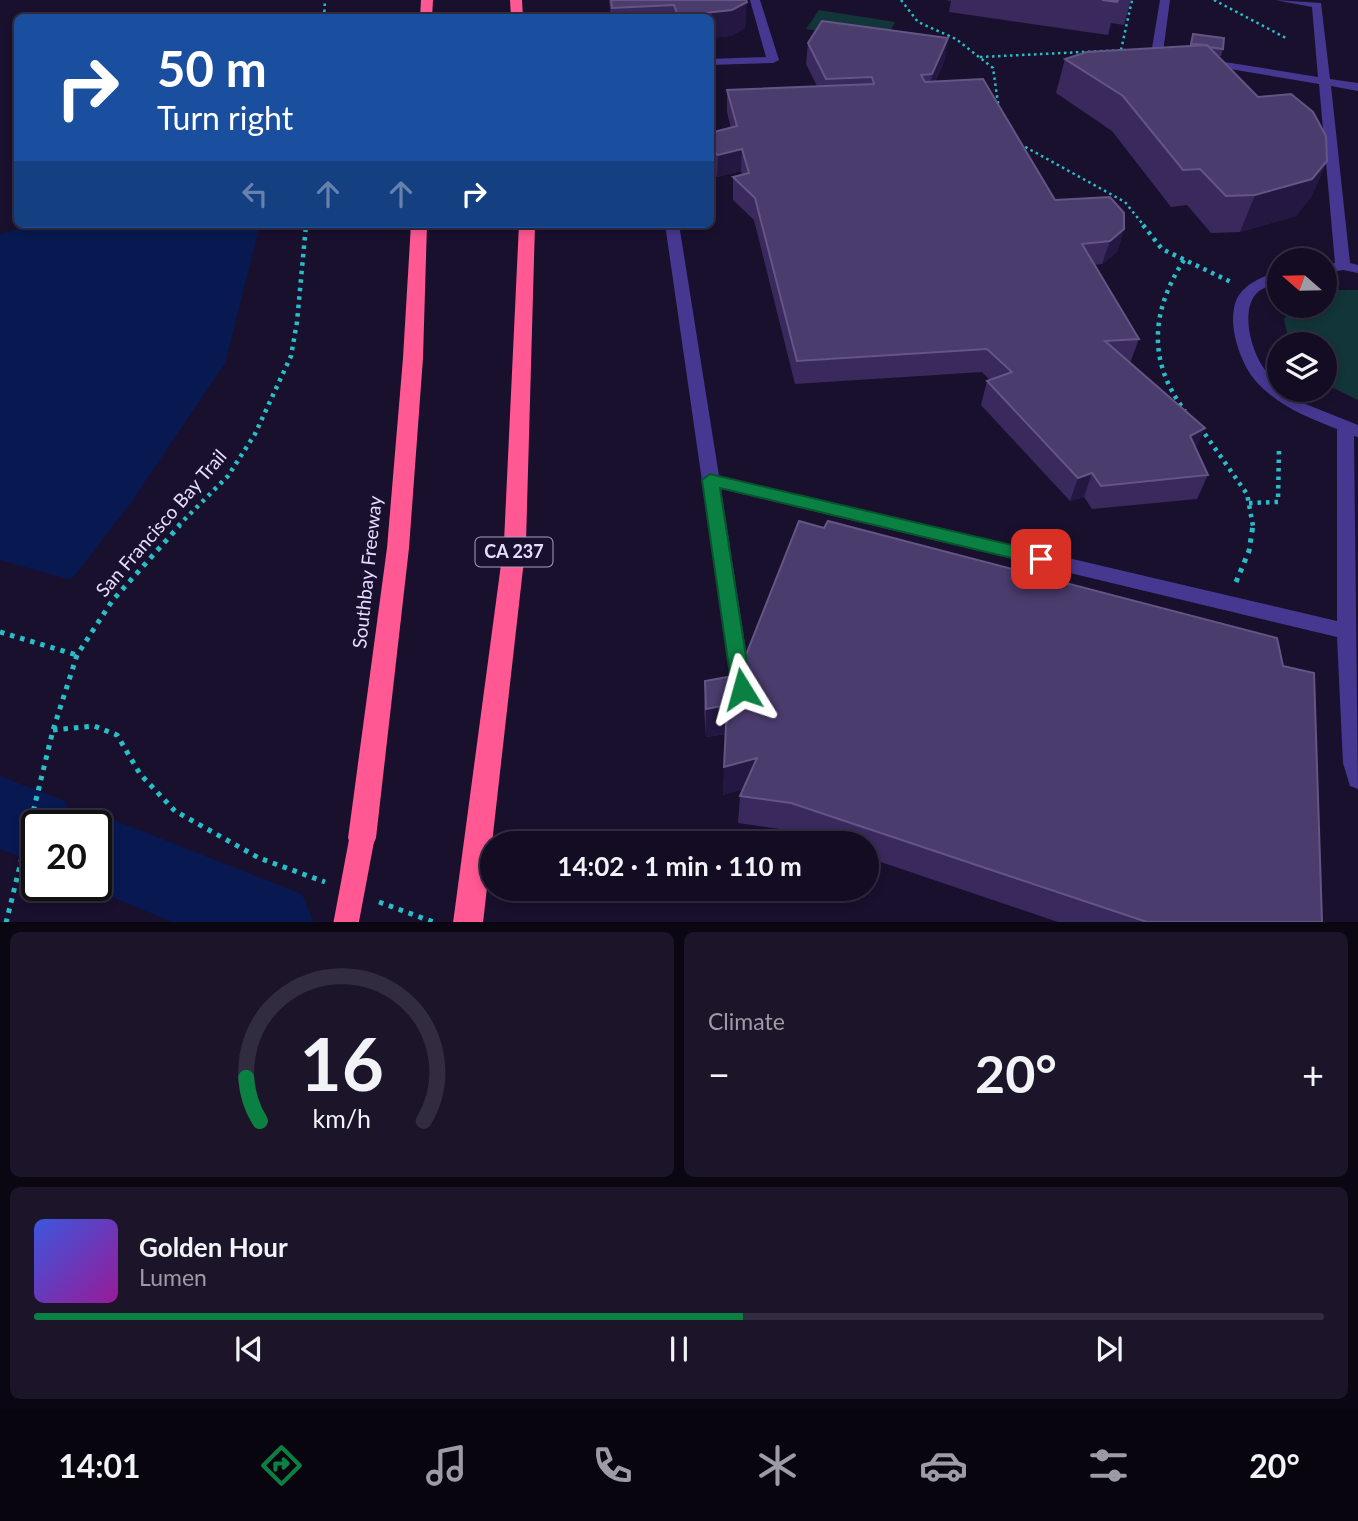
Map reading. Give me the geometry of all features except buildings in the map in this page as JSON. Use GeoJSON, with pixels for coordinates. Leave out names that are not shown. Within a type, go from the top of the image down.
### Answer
{"type":"FeatureCollection","features":[{"type":"Feature","properties":{"kind":"highway","name":"Southbay Freeway"},"geometry":{"type":"LineString","coordinates":[[346,922],[362,838],[398,548],[413,358],[419,228]]}},
{"type":"Feature","properties":{"kind":"highway","name":"CA 237"},"geometry":{"type":"LineString","coordinates":[[468,922],[515,542],[527,228]]}},
{"type":"Feature","properties":{"kind":"lane"},"geometry":{"type":"LineString","coordinates":[[714,62],[773,60],[755,0]]}},
{"type":"Feature","properties":{"kind":"lane"},"geometry":{"type":"LineString","coordinates":[[1165,0],[1157,54],[1182,58]]}},
{"type":"Feature","properties":{"kind":"lane"},"geometry":{"type":"LineString","coordinates":[[1280,0],[1317,5],[1323,81],[1350,268]]}},
{"type":"Feature","properties":{"kind":"lane"},"geometry":{"type":"LineString","coordinates":[[1195,61],[1358,87]]}},
{"type":"Feature","properties":{"kind":"lane"},"geometry":{"type":"LineString","coordinates":[[673,228],[742,689]]}},
{"type":"Feature","properties":{"kind":"lane"},"geometry":{"type":"LineString","coordinates":[[1267,283],[1251,292],[1243,302],[1242,324],[1246,349],[1260,375],[1297,407],[1352,429],[1354,763],[1358,779]]}},
{"type":"Feature","properties":{"kind":"lane"},"geometry":{"type":"LineString","coordinates":[[710,480],[1352,633]]}},
{"type":"Feature","properties":{"kind":"path"},"geometry":{"type":"LineString","coordinates":[[901,0],[919,22],[956,38],[993,68],[999,110],[1005,119]]}},
{"type":"Feature","properties":{"kind":"path"},"geometry":{"type":"LineString","coordinates":[[1121,50],[1132,0]]}},
{"type":"Feature","properties":{"kind":"path"},"geometry":{"type":"LineString","coordinates":[[1214,0],[1286,38]]}},
{"type":"Feature","properties":{"kind":"path"},"geometry":{"type":"LineString","coordinates":[[979,57],[1125,50],[1122,62]]}},
{"type":"Feature","properties":{"kind":"path"},"geometry":{"type":"LineString","coordinates":[[1016,137],[1022,146],[1125,202],[1162,249],[1251,292]]}},
{"type":"Feature","properties":{"kind":"path","name":"San Francisco Bay Trail"},"geometry":{"type":"LineString","coordinates":[[6,922],[53,730],[77,655],[112,601],[162,543],[228,476],[255,434],[290,356],[297,322],[306,228]]}},
{"type":"Feature","properties":{"kind":"path"},"geometry":{"type":"LineString","coordinates":[[1184,260],[1172,275],[1160,309],[1157,345],[1162,373],[1178,403],[1222,457],[1248,496],[1253,529],[1248,556],[1239,578],[1220,601]]}},
{"type":"Feature","properties":{"kind":"path"},"geometry":{"type":"LineString","coordinates":[[1250,503],[1278,502],[1279,446]]}},
{"type":"Feature","properties":{"kind":"path"},"geometry":{"type":"LineString","coordinates":[[0,632],[77,655]]}},
{"type":"Feature","properties":{"kind":"path"},"geometry":{"type":"LineString","coordinates":[[53,730],[94,726],[117,734],[141,774],[175,811],[258,858]]}},
{"type":"Feature","properties":{"kind":"green space"},"geometry":{"type":"Polygon","coordinates":[[[819,10],[895,22],[884,42],[806,29],[819,10]]]}},
{"type":"Feature","properties":{"kind":"green space"},"geometry":{"type":"Polygon","coordinates":[[[1337,290],[1358,290],[1358,400],[1337,390],[1337,332],[1287,332],[1284,319],[1337,318],[1337,290]]]}},
{"type":"Feature","properties":{"kind":"shaded area"},"geometry":{"type":"Polygon","coordinates":[[[20,228],[259,228],[225,363],[131,503],[71,580],[0,560],[0,235],[20,228]]]}},
{"type":"Feature","properties":{"kind":"waterway"},"geometry":{"type":"LineString","coordinates":[[0,812],[21,821]]}},
{"type":"Feature","properties":{"kind":"waterway"},"geometry":{"type":"LineString","coordinates":[[112,858],[271,922]]}},
{"type":"Feature","properties":{"kind":"route"},"geometry":{"type":"LineString","coordinates":[[742,689],[710,480],[1041,559]]}}]}
